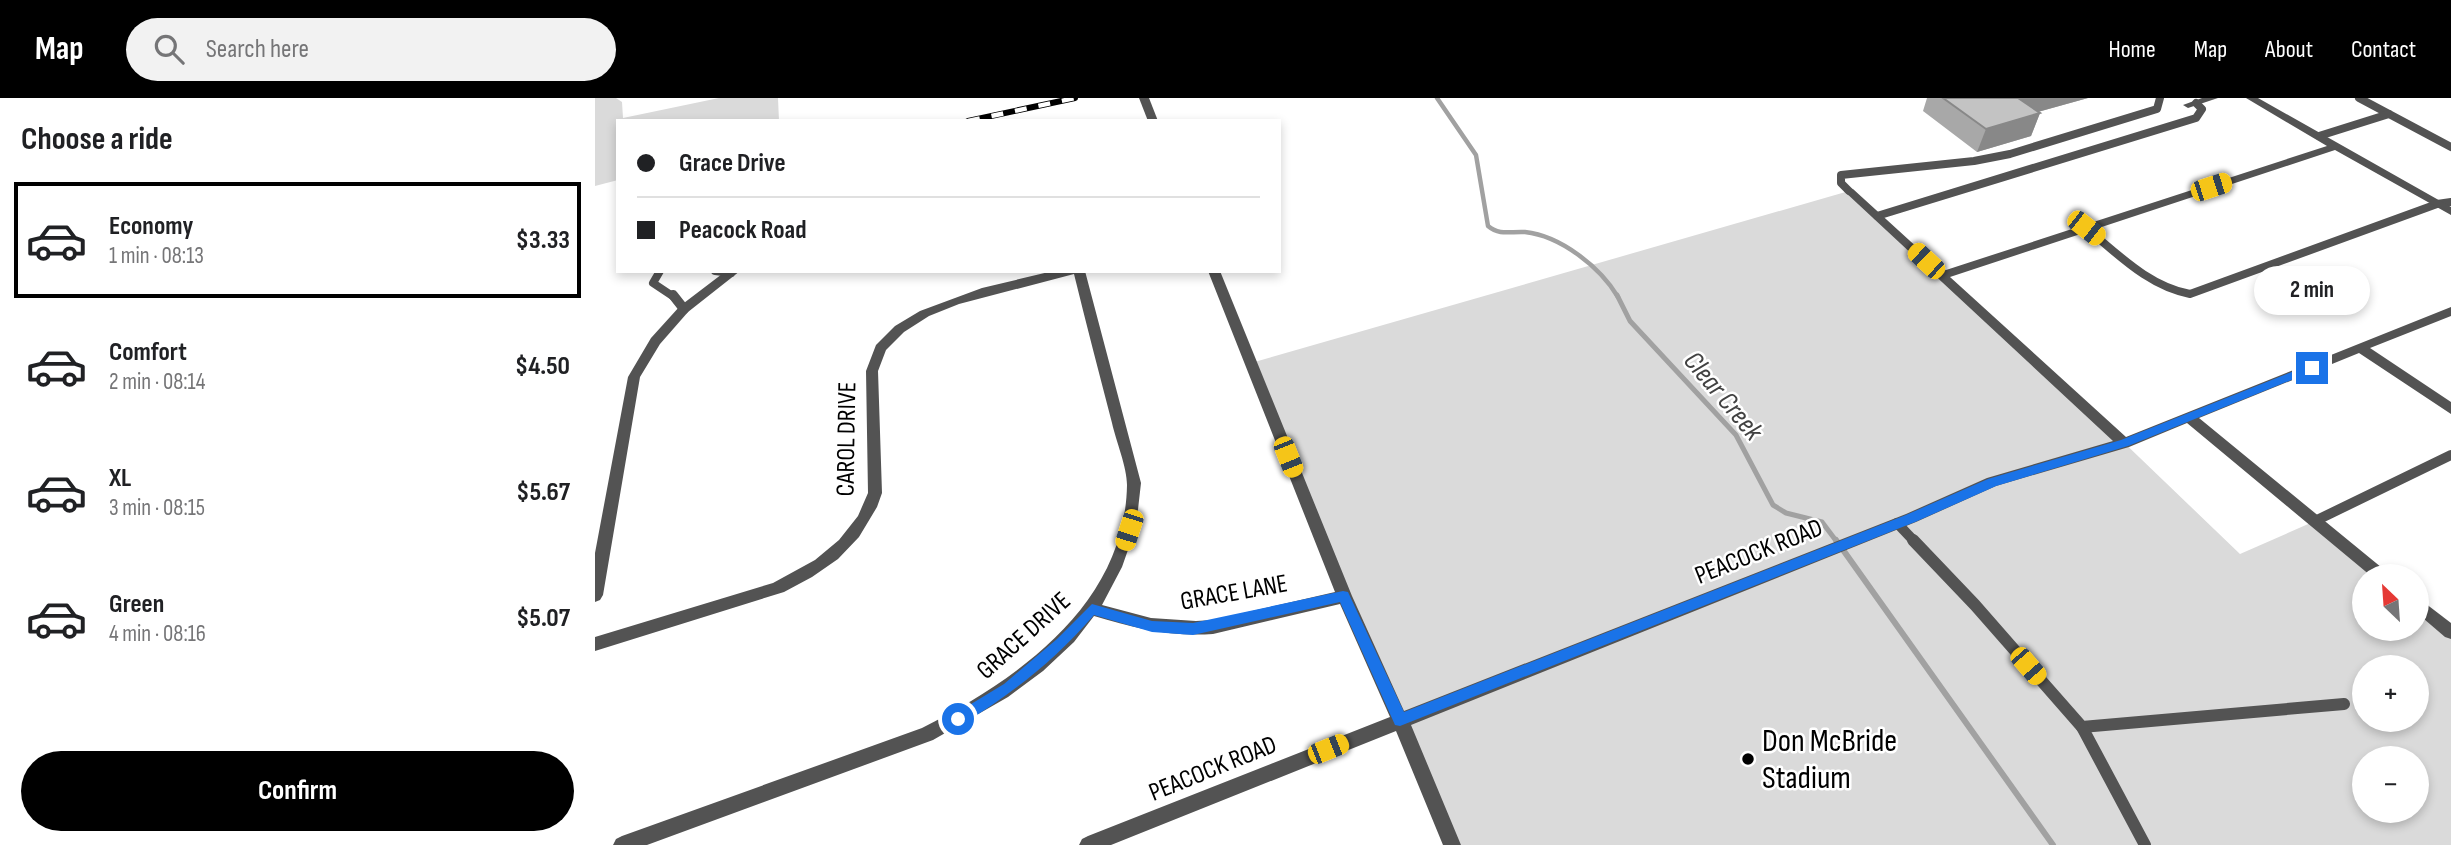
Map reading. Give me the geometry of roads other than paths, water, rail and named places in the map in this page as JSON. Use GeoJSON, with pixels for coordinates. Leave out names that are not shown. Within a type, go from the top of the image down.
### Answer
{"type":"FeatureCollection","features":[{"type":"Feature","properties":{"kind":"street"},"geometry":{"type":"LineString","coordinates":[[1143,98],[1152,119]]}},
{"type":"Feature","properties":{"kind":"street"},"geometry":{"type":"LineString","coordinates":[[2192,104],[2213,98]]}},
{"type":"Feature","properties":{"kind":"street"},"geometry":{"type":"LineString","coordinates":[[2251,98],[2451,212]]}},
{"type":"Feature","properties":{"kind":"street"},"geometry":{"type":"LineString","coordinates":[[1942,275],[2337,146]]}},
{"type":"Feature","properties":{"kind":"street"},"geometry":{"type":"LineString","coordinates":[[1849,191],[2124,443]]}},
{"type":"Feature","properties":{"kind":"street"},"geometry":{"type":"LineString","coordinates":[[595,595],[634,377],[655,341],[684,309],[731,273]]}},
{"type":"Feature","properties":{"kind":"street","name":"CAROL DRIVE"},"geometry":{"type":"LineString","coordinates":[[595,644],[769,590],[791,582],[820,563],[862,525],[871,507],[875,493],[872,371],[875,359],[884,344],[914,319],[945,303],[1062,273]]}},
{"type":"Feature","properties":{"kind":"street","name":"GRACE DRIVE"},"geometry":{"type":"LineString","coordinates":[[622,845],[927,734],[958,719],[1009,688],[1061,643],[1092,609],[1118,565],[1134,507],[1134,483],[1080,273]]}},
{"type":"Feature","properties":{"kind":"street"},"geometry":{"type":"LineString","coordinates":[[1215,273],[1343,596],[1400,720],[1452,845]]}},
{"type":"Feature","properties":{"kind":"street","name":"PEACOCK ROAD"},"geometry":{"type":"LineString","coordinates":[[1088,845],[1892,526],[1992,482],[2124,443],[2451,311]]}},
{"type":"Feature","properties":{"kind":"street"},"geometry":{"type":"LineString","coordinates":[[2361,348],[2451,409]]}},
{"type":"Feature","properties":{"kind":"street"},"geometry":{"type":"LineString","coordinates":[[2188,417],[2367,564]]}},
{"type":"Feature","properties":{"kind":"street","name":"GRACE LANE"},"geometry":{"type":"LineString","coordinates":[[1092,609],[1152,627],[1193,629],[1343,596]]}},
{"type":"Feature","properties":{"kind":"street"},"geometry":{"type":"LineString","coordinates":[[2429,614],[2451,632]]}},
{"type":"Feature","properties":{"kind":"lane"},"geometry":{"type":"LineString","coordinates":[[1849,191],[1841,183],[1842,175],[1974,161],[2010,154],[2157,109],[2160,98]]}},
{"type":"Feature","properties":{"kind":"lane"},"geometry":{"type":"LineString","coordinates":[[2359,98],[2451,147]]}},
{"type":"Feature","properties":{"kind":"lane"},"geometry":{"type":"LineString","coordinates":[[1877,216],[2196,118],[2202,109],[2192,104]]}},
{"type":"Feature","properties":{"kind":"lane"},"geometry":{"type":"LineString","coordinates":[[2319,136],[2389,114]]}},
{"type":"Feature","properties":{"kind":"lane"},"geometry":{"type":"LineString","coordinates":[[2086,228],[2154,282],[2174,293],[2190,294],[2437,204],[2451,202]]}},
{"type":"Feature","properties":{"kind":"lane"},"geometry":{"type":"LineString","coordinates":[[658,273],[653,283],[671,293],[684,309]]}},
{"type":"Feature","properties":{"kind":"lane"},"geometry":{"type":"LineString","coordinates":[[2315,521],[2451,456]]}},
{"type":"Feature","properties":{"kind":"lane"},"geometry":{"type":"LineString","coordinates":[[1892,526],[1975,605],[2082,727],[2145,845]]}},
{"type":"Feature","properties":{"kind":"lane"},"geometry":{"type":"LineString","coordinates":[[2082,727],[2344,704]]}},
{"type":"Feature","properties":{"kind":"waterway","name":"Clear Creek"},"geometry":{"type":"LineString","coordinates":[[1437,98],[1476,155],[1488,226],[1501,232],[1539,235],[1565,246],[1590,264],[1618,297]]}},
{"type":"Feature","properties":{"kind":"waterway","name":"Clear Creek"},"geometry":{"type":"LineString","coordinates":[[1618,297],[1630,321],[1736,435],[1773,505],[1786,513],[1822,522],[1837,542]]}},
{"type":"Feature","properties":{"kind":"waterway","name":"Clear Creek"},"geometry":{"type":"LineString","coordinates":[[1836,540],[2053,845]]}},
{"type":"Feature","properties":{"kind":"railway"},"geometry":{"type":"LineString","coordinates":[[977,119],[1075,98]]}},
{"type":"Feature","properties":{"kind":"place","name":"Don McBride Stadium"},"geometry":{"type":"Point","coordinates":[1748,759]}}]}
